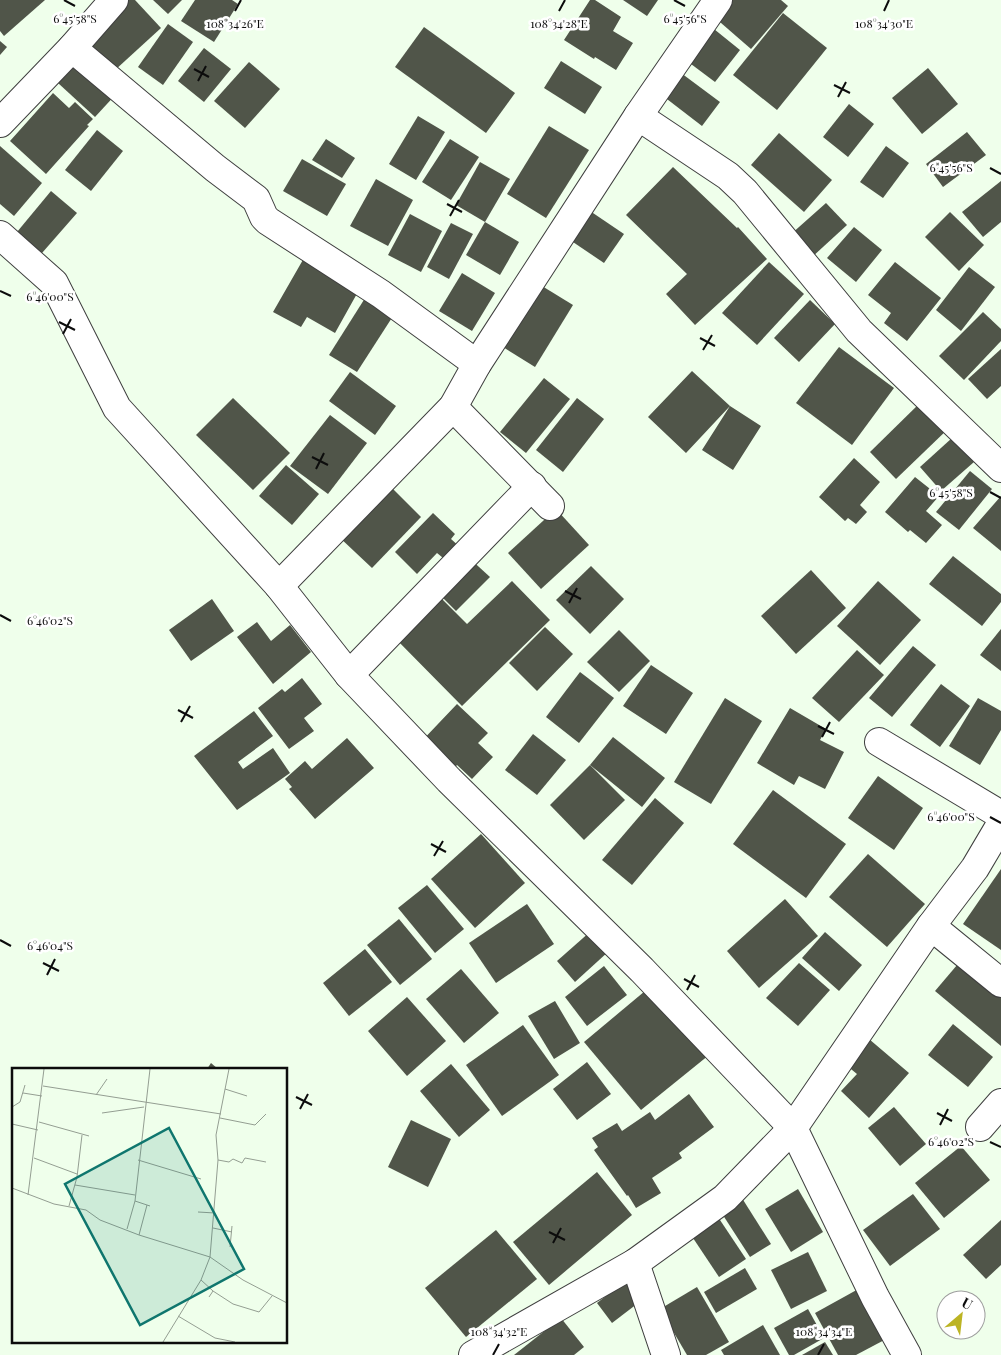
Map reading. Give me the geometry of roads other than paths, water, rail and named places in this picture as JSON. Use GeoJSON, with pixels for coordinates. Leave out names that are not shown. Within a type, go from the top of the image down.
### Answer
{"type":"FeatureCollection","features":[{"type":"Feature","properties":{"kind":"street"},"geometry":{"type":"LineString","coordinates":[[0,123],[72,48],[114,0]]}},
{"type":"Feature","properties":{"kind":"street"},"geometry":{"type":"LineString","coordinates":[[279,586],[453,407],[477,364],[638,116],[718,0]]}},
{"type":"Feature","properties":{"kind":"street"},"geometry":{"type":"LineString","coordinates":[[72,48],[215,168],[256,199],[264,217],[268,221],[381,294],[477,364]]}},
{"type":"Feature","properties":{"kind":"street"},"geometry":{"type":"LineString","coordinates":[[638,116],[728,176],[741,188],[859,331],[1001,468]]}},
{"type":"Feature","properties":{"kind":"street"},"geometry":{"type":"LineString","coordinates":[[0,235],[54,283],[117,408],[279,586],[349,674],[449,780],[642,970],[793,1128],[875,1297],[907,1355]]}},
{"type":"Feature","properties":{"kind":"street"},"geometry":{"type":"LineString","coordinates":[[453,407],[550,506]]}},
{"type":"Feature","properties":{"kind":"street"},"geometry":{"type":"LineString","coordinates":[[349,674],[532,486]]}},
{"type":"Feature","properties":{"kind":"street"},"geometry":{"type":"LineString","coordinates":[[879,742],[1001,815]]}},
{"type":"Feature","properties":{"kind":"street"},"geometry":{"type":"LineString","coordinates":[[473,1355],[635,1263],[725,1198],[793,1128],[931,926],[975,868],[1001,824]]}},
{"type":"Feature","properties":{"kind":"street"},"geometry":{"type":"LineString","coordinates":[[931,926],[1001,983]]}},
{"type":"Feature","properties":{"kind":"street"},"geometry":{"type":"LineString","coordinates":[[980,1127],[1001,1103]]}},
{"type":"Feature","properties":{"kind":"street"},"geometry":{"type":"LineString","coordinates":[[635,1263],[666,1355]]}}]}
